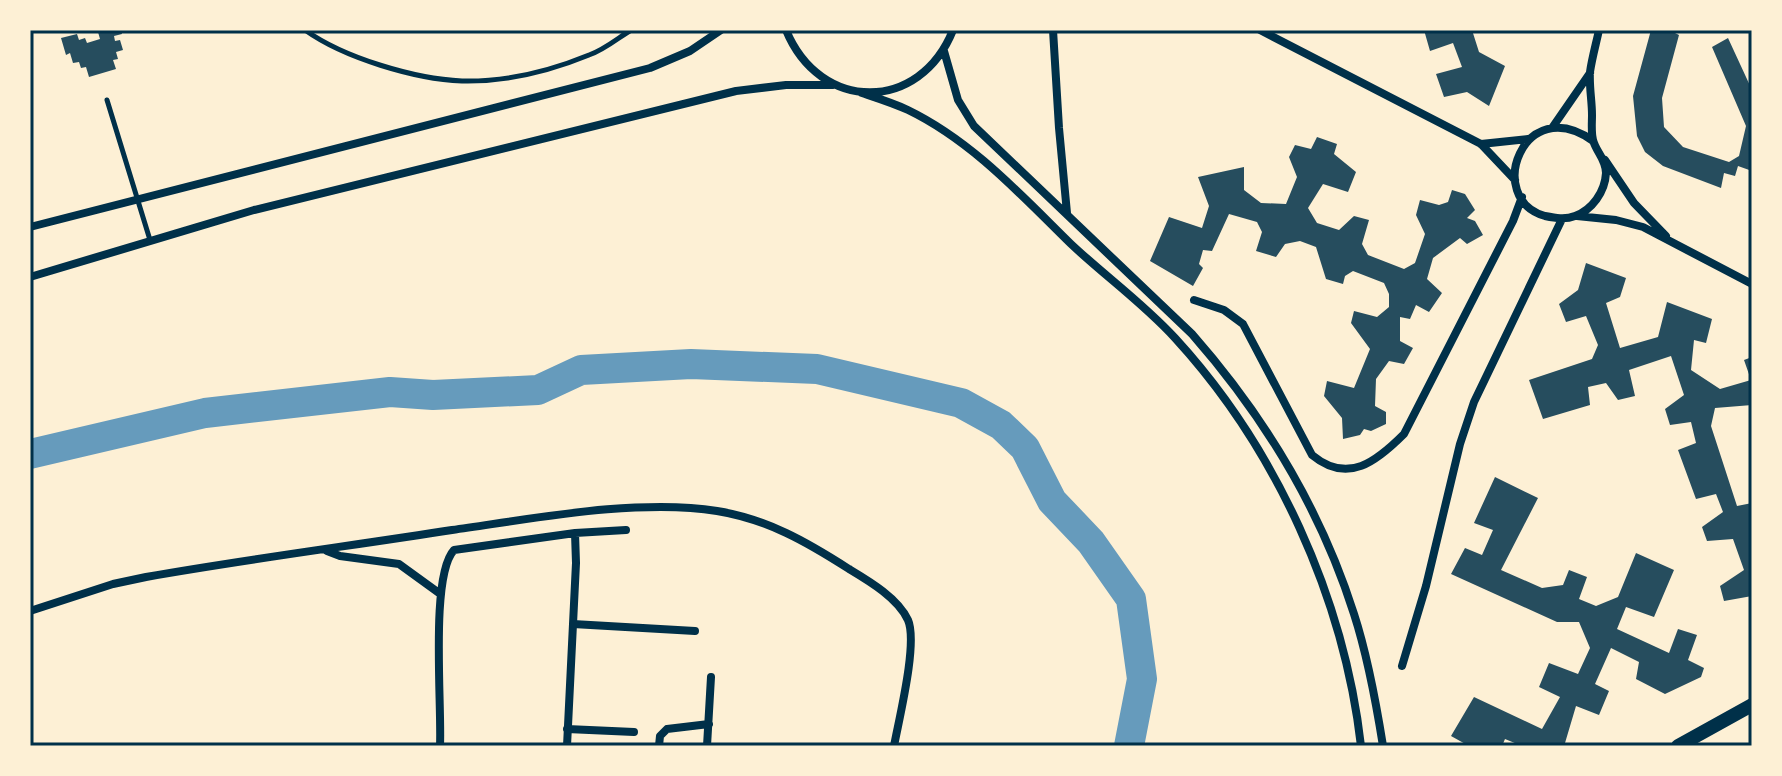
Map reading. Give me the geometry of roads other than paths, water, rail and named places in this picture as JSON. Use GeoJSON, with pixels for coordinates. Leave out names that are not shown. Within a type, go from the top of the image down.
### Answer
{"type":"FeatureCollection","features":[{"type":"Feature","properties":{"kind":"main road"},"geometry":{"type":"LineString","coordinates":[[1678,746],[1752,705]]}},
{"type":"Feature","properties":{"kind":"street"},"geometry":{"type":"LineString","coordinates":[[30,227],[650,68],[690,51],[721,30]]}},
{"type":"Feature","properties":{"kind":"street"},"geometry":{"type":"LineString","coordinates":[[786,30],[794,50],[811,71],[833,85]]}},
{"type":"Feature","properties":{"kind":"street"},"geometry":{"type":"LineString","coordinates":[[862,93],[894,90],[923,75],[944,51],[953,30]]}},
{"type":"Feature","properties":{"kind":"street"},"geometry":{"type":"LineString","coordinates":[[1053,30],[1067,214]]}},
{"type":"Feature","properties":{"kind":"street"},"geometry":{"type":"LineString","coordinates":[[1260,30],[1481,144],[1515,180]]}},
{"type":"Feature","properties":{"kind":"street"},"geometry":{"type":"LineString","coordinates":[[1593,141],[1590,73],[1599,30]]}},
{"type":"Feature","properties":{"kind":"street"},"geometry":{"type":"LineString","coordinates":[[944,51],[958,100],[974,126],[1192,334],[1255,413],[1288,466],[1328,545],[1355,614],[1374,691],[1383,746]]}},
{"type":"Feature","properties":{"kind":"street"},"geometry":{"type":"LineString","coordinates":[[1551,128],[1590,73]]}},
{"type":"Feature","properties":{"kind":"street"},"geometry":{"type":"LineString","coordinates":[[30,277],[254,210],[736,91],[786,85],[833,85],[905,108],[982,159],[1174,337],[1217,390],[1273,477],[1310,552],[1336,622],[1355,694],[1361,746]]}},
{"type":"Feature","properties":{"kind":"street"},"geometry":{"type":"LineString","coordinates":[[1673,242],[1634,203],[1593,141],[1579,130],[1561,126],[1543,129],[1528,139],[1518,154],[1515,180],[1526,204],[1541,215],[1628,222],[1752,284]]}},
{"type":"Feature","properties":{"kind":"street"},"geometry":{"type":"LineString","coordinates":[[1481,144],[1528,139]]}},
{"type":"Feature","properties":{"kind":"street"},"geometry":{"type":"LineString","coordinates":[[1576,216],[1592,206],[1602,191],[1606,174],[1603,156]]}},
{"type":"Feature","properties":{"kind":"street"},"geometry":{"type":"LineString","coordinates":[[1194,300],[1224,310],[1243,324],[1312,455],[1326,466],[1357,468],[1378,459],[1404,434],[1513,221],[1522,197]]}},
{"type":"Feature","properties":{"kind":"street"},"geometry":{"type":"LineString","coordinates":[[1402,666],[1426,586],[1460,444],[1474,402],[1562,219]]}},
{"type":"Feature","properties":{"kind":"street"},"geometry":{"type":"LineString","coordinates":[[30,611],[113,584],[187,570],[548,516],[623,509],[715,510],[775,526],[864,578],[899,608],[909,623],[910,647],[894,746]]}},
{"type":"Feature","properties":{"kind":"street"},"geometry":{"type":"LineString","coordinates":[[440,746],[439,593],[445,564],[454,550],[575,533],[626,530]]}},
{"type":"Feature","properties":{"kind":"street"},"geometry":{"type":"LineString","coordinates":[[567,746],[575,533]]}},
{"type":"Feature","properties":{"kind":"street"},"geometry":{"type":"LineString","coordinates":[[323,550],[340,556],[399,564],[439,593]]}},
{"type":"Feature","properties":{"kind":"street"},"geometry":{"type":"LineString","coordinates":[[573,624],[695,631]]}},
{"type":"Feature","properties":{"kind":"street"},"geometry":{"type":"LineString","coordinates":[[707,746],[711,677]]}},
{"type":"Feature","properties":{"kind":"street"},"geometry":{"type":"LineString","coordinates":[[659,746],[660,736],[667,729],[709,724]]}},
{"type":"Feature","properties":{"kind":"street"},"geometry":{"type":"LineString","coordinates":[[567,729],[634,732]]}},
{"type":"Feature","properties":{"kind":"lane"},"geometry":{"type":"LineString","coordinates":[[305,30],[322,42],[362,59],[399,70],[462,81],[511,78],[546,69],[592,55],[631,30]]}},
{"type":"Feature","properties":{"kind":"lane"},"geometry":{"type":"LineString","coordinates":[[107,100],[150,241]]}},
{"type":"Feature","properties":{"kind":"waterway"},"geometry":{"type":"LineString","coordinates":[[30,454],[205,413],[390,392],[433,395],[538,390],[581,370],[691,364],[817,369],[961,403],[1001,425],[1025,448],[1052,501],[1091,542],[1131,599],[1142,679],[1129,746]]}}]}
